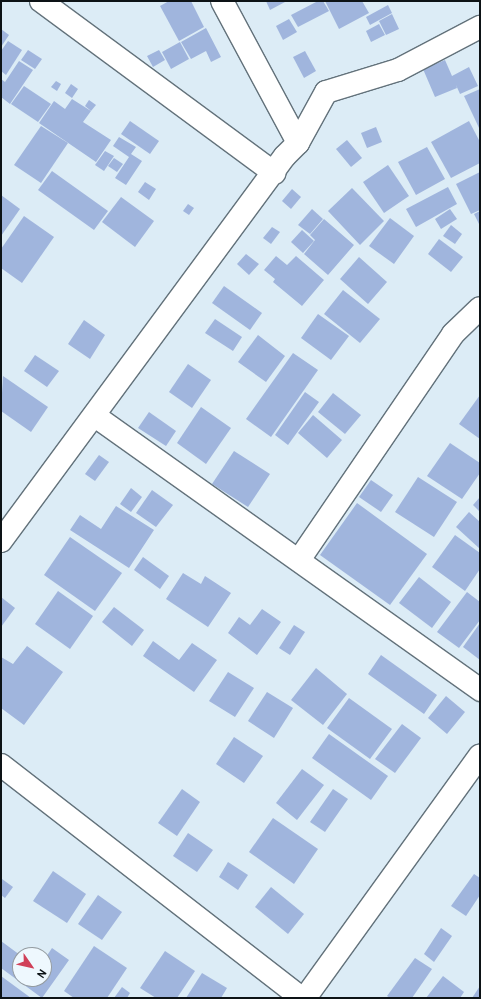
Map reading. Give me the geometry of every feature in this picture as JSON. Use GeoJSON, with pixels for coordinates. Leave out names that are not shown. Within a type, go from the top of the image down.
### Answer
{"type":"FeatureCollection","features":[{"type":"Feature","properties":{"kind":"street"},"geometry":{"type":"LineString","coordinates":[[41,1],[274,173]]}},
{"type":"Feature","properties":{"kind":"street"},"geometry":{"type":"LineString","coordinates":[[222,1],[298,143]]}},
{"type":"Feature","properties":{"kind":"street"},"geometry":{"type":"LineString","coordinates":[[1,541],[274,173],[298,143],[326,92],[398,70],[480,27]]}},
{"type":"Feature","properties":{"kind":"street"},"geometry":{"type":"LineString","coordinates":[[299,560],[453,334],[480,308]]}},
{"type":"Feature","properties":{"kind":"street"},"geometry":{"type":"LineString","coordinates":[[95,416],[480,690]]}},
{"type":"Feature","properties":{"kind":"street"},"geometry":{"type":"LineString","coordinates":[[305,998],[480,755]]}},
{"type":"Feature","properties":{"kind":"street"},"geometry":{"type":"LineString","coordinates":[[1,765],[301,998]]}},
{"type":"Feature","properties":{"kind":"building"},"geometry":{"type":"Polygon","coordinates":[[[169,1],[191,1],[204,27],[179,41],[160,6],[169,1]]]}},
{"type":"Feature","properties":{"kind":"building"},"geometry":{"type":"Polygon","coordinates":[[[266,1],[284,1],[285,2],[270,10],[266,1]]]}},
{"type":"Feature","properties":{"kind":"building"},"geometry":{"type":"Polygon","coordinates":[[[318,1],[323,1],[329,11],[298,27],[291,15],[318,1]]]}},
{"type":"Feature","properties":{"kind":"building"},"geometry":{"type":"Polygon","coordinates":[[[325,1],[362,1],[369,13],[339,29],[325,1]]]}},
{"type":"Feature","properties":{"kind":"building"},"geometry":{"type":"Polygon","coordinates":[[[388,5],[392,13],[370,25],[366,17],[388,5]]]}},
{"type":"Feature","properties":{"kind":"building"},"geometry":{"type":"Polygon","coordinates":[[[392,14],[399,29],[386,35],[379,21],[392,14]]]}},
{"type":"Feature","properties":{"kind":"building"},"geometry":{"type":"Polygon","coordinates":[[[289,19],[297,32],[283,40],[276,26],[289,19]]]}},
{"type":"Feature","properties":{"kind":"building"},"geometry":{"type":"Polygon","coordinates":[[[379,24],[385,35],[371,42],[366,31],[379,24]]]}},
{"type":"Feature","properties":{"kind":"building"},"geometry":{"type":"Polygon","coordinates":[[[206,28],[221,57],[211,62],[206,51],[191,59],[181,42],[206,28]]]}},
{"type":"Feature","properties":{"kind":"building"},"geometry":{"type":"Polygon","coordinates":[[[1,29],[9,35],[1,47],[1,29]]]}},
{"type":"Feature","properties":{"kind":"building"},"geometry":{"type":"Polygon","coordinates":[[[8,41],[22,50],[6,75],[1,71],[1,51],[8,41]]]}},
{"type":"Feature","properties":{"kind":"building"},"geometry":{"type":"Polygon","coordinates":[[[180,42],[189,59],[171,69],[162,52],[180,42]]]}},
{"type":"Feature","properties":{"kind":"building"},"geometry":{"type":"Polygon","coordinates":[[[28,50],[42,59],[35,69],[21,60],[28,50]]]}},
{"type":"Feature","properties":{"kind":"building"},"geometry":{"type":"Polygon","coordinates":[[[159,50],[165,60],[153,67],[147,56],[159,50]]]}},
{"type":"Feature","properties":{"kind":"building"},"geometry":{"type":"Polygon","coordinates":[[[305,51],[316,71],[304,78],[293,57],[305,51]]]}},
{"type":"Feature","properties":{"kind":"building"},"geometry":{"type":"Polygon","coordinates":[[[445,60],[452,76],[469,67],[478,86],[460,94],[456,85],[457,88],[435,97],[423,69],[445,60]]]}},
{"type":"Feature","properties":{"kind":"building"},"geometry":{"type":"Polygon","coordinates":[[[19,61],[33,70],[10,104],[1,97],[1,79],[5,82],[19,61]]]}},
{"type":"Feature","properties":{"kind":"building"},"geometry":{"type":"Polygon","coordinates":[[[56,81],[61,84],[57,91],[51,87],[56,81]]]}},
{"type":"Feature","properties":{"kind":"building"},"geometry":{"type":"Polygon","coordinates":[[[71,84],[78,89],[72,98],[65,93],[71,84]]]}},
{"type":"Feature","properties":{"kind":"building"},"geometry":{"type":"Polygon","coordinates":[[[24,86],[51,104],[38,122],[11,104],[24,86]]]}},
{"type":"Feature","properties":{"kind":"building"},"geometry":{"type":"Polygon","coordinates":[[[480,89],[480,130],[464,96],[480,89]]]}},
{"type":"Feature","properties":{"kind":"building"},"geometry":{"type":"Polygon","coordinates":[[[72,99],[91,111],[83,122],[111,140],[96,162],[39,123],[54,101],[65,109],[72,99]]]}},
{"type":"Feature","properties":{"kind":"building"},"geometry":{"type":"Polygon","coordinates":[[[89,100],[96,105],[91,111],[85,106],[89,100]]]}},
{"type":"Feature","properties":{"kind":"building"},"geometry":{"type":"Polygon","coordinates":[[[130,121],[159,141],[150,154],[121,134],[130,121]]]}},
{"type":"Feature","properties":{"kind":"building"},"geometry":{"type":"Polygon","coordinates":[[[469,121],[480,142],[480,163],[451,178],[431,142],[469,121]]]}},
{"type":"Feature","properties":{"kind":"building"},"geometry":{"type":"Polygon","coordinates":[[[41,126],[68,143],[41,183],[14,165],[41,126]]]}},
{"type":"Feature","properties":{"kind":"building"},"geometry":{"type":"Polygon","coordinates":[[[376,127],[382,142],[367,148],[361,133],[376,127]]]}},
{"type":"Feature","properties":{"kind":"building"},"geometry":{"type":"Polygon","coordinates":[[[119,137],[136,147],[131,154],[142,161],[126,185],[115,178],[129,157],[113,146],[119,137]]]}},
{"type":"Feature","properties":{"kind":"building"},"geometry":{"type":"Polygon","coordinates":[[[347,140],[362,158],[351,167],[336,149],[347,140]]]}},
{"type":"Feature","properties":{"kind":"building"},"geometry":{"type":"Polygon","coordinates":[[[427,147],[445,179],[416,195],[398,162],[427,147]]]}},
{"type":"Feature","properties":{"kind":"building"},"geometry":{"type":"Polygon","coordinates":[[[105,151],[114,156],[104,171],[95,165],[105,151]]]}},
{"type":"Feature","properties":{"kind":"building"},"geometry":{"type":"Polygon","coordinates":[[[114,158],[123,164],[117,172],[108,166],[114,158]]]}},
{"type":"Feature","properties":{"kind":"building"},"geometry":{"type":"Polygon","coordinates":[[[388,165],[409,196],[384,213],[363,182],[388,165]]]}},
{"type":"Feature","properties":{"kind":"building"},"geometry":{"type":"Polygon","coordinates":[[[52,171],[108,211],[94,230],[38,190],[52,171]]]}},
{"type":"Feature","properties":{"kind":"building"},"geometry":{"type":"Polygon","coordinates":[[[480,172],[480,210],[471,214],[456,184],[480,172]]]}},
{"type":"Feature","properties":{"kind":"building"},"geometry":{"type":"Polygon","coordinates":[[[145,182],[156,189],[149,200],[138,192],[145,182]]]}},
{"type":"Feature","properties":{"kind":"building"},"geometry":{"type":"Polygon","coordinates":[[[448,187],[457,204],[416,227],[406,209],[448,187]]]}},
{"type":"Feature","properties":{"kind":"building"},"geometry":{"type":"Polygon","coordinates":[[[352,188],[384,221],[360,245],[328,211],[352,188]]]}},
{"type":"Feature","properties":{"kind":"building"},"geometry":{"type":"Polygon","coordinates":[[[292,189],[301,197],[291,209],[282,201],[292,189]]]}},
{"type":"Feature","properties":{"kind":"building"},"geometry":{"type":"Polygon","coordinates":[[[1,195],[20,209],[1,236],[1,195]]]}},
{"type":"Feature","properties":{"kind":"building"},"geometry":{"type":"Polygon","coordinates":[[[121,197],[154,221],[135,247],[102,222],[121,197]]]}},
{"type":"Feature","properties":{"kind":"building"},"geometry":{"type":"Polygon","coordinates":[[[188,204],[194,208],[189,215],[183,211],[188,204]]]}},
{"type":"Feature","properties":{"kind":"building"},"geometry":{"type":"Polygon","coordinates":[[[312,209],[323,219],[310,234],[298,225],[312,209]]]}},
{"type":"Feature","properties":{"kind":"building"},"geometry":{"type":"Polygon","coordinates":[[[450,209],[457,219],[441,229],[435,219],[450,209]]]}},
{"type":"Feature","properties":{"kind":"building"},"geometry":{"type":"Polygon","coordinates":[[[480,211],[480,226],[474,214],[480,211]]]}},
{"type":"Feature","properties":{"kind":"building"},"geometry":{"type":"Polygon","coordinates":[[[24,216],[54,237],[22,283],[1,268],[1,249],[24,216]]]}},
{"type":"Feature","properties":{"kind":"building"},"geometry":{"type":"Polygon","coordinates":[[[390,218],[414,236],[394,264],[369,246],[390,218]]]}},
{"type":"Feature","properties":{"kind":"building"},"geometry":{"type":"Polygon","coordinates":[[[324,219],[354,245],[328,275],[304,254],[315,240],[310,235],[324,219]]]}},
{"type":"Feature","properties":{"kind":"building"},"geometry":{"type":"Polygon","coordinates":[[[451,225],[462,234],[455,244],[443,236],[451,225]]]}},
{"type":"Feature","properties":{"kind":"building"},"geometry":{"type":"Polygon","coordinates":[[[272,227],[280,232],[271,244],[263,238],[272,227]]]}},
{"type":"Feature","properties":{"kind":"building"},"geometry":{"type":"Polygon","coordinates":[[[302,230],[314,241],[303,253],[291,242],[302,230]]]}},
{"type":"Feature","properties":{"kind":"building"},"geometry":{"type":"Polygon","coordinates":[[[439,239],[463,257],[451,272],[428,254],[439,239]]]}},
{"type":"Feature","properties":{"kind":"building"},"geometry":{"type":"Polygon","coordinates":[[[246,254],[259,264],[249,275],[237,264],[246,254]]]}},
{"type":"Feature","properties":{"kind":"building"},"geometry":{"type":"Polygon","coordinates":[[[276,256],[287,265],[296,256],[324,280],[302,306],[273,282],[275,279],[264,270],[276,256]]]}},
{"type":"Feature","properties":{"kind":"building"},"geometry":{"type":"Polygon","coordinates":[[[359,257],[387,282],[368,304],[340,279],[359,257]]]}},
{"type":"Feature","properties":{"kind":"building"},"geometry":{"type":"Polygon","coordinates":[[[224,286],[262,313],[250,330],[212,303],[224,286]]]}},
{"type":"Feature","properties":{"kind":"building"},"geometry":{"type":"Polygon","coordinates":[[[343,290],[380,319],[360,343],[324,314],[343,290]]]}},
{"type":"Feature","properties":{"kind":"building"},"geometry":{"type":"Polygon","coordinates":[[[318,314],[349,336],[331,360],[301,338],[318,314]]]}},
{"type":"Feature","properties":{"kind":"building"},"geometry":{"type":"Polygon","coordinates":[[[215,319],[242,337],[233,351],[205,333],[215,319]]]}},
{"type":"Feature","properties":{"kind":"building"},"geometry":{"type":"Polygon","coordinates":[[[84,320],[105,335],[90,359],[68,344],[84,320]]]}},
{"type":"Feature","properties":{"kind":"building"},"geometry":{"type":"Polygon","coordinates":[[[258,335],[285,356],[266,382],[238,362],[258,335]]]}},
{"type":"Feature","properties":{"kind":"building"},"geometry":{"type":"Polygon","coordinates":[[[293,353],[318,370],[271,437],[246,419],[293,353]]]}},
{"type":"Feature","properties":{"kind":"building"},"geometry":{"type":"Polygon","coordinates":[[[35,355],[59,371],[47,387],[24,371],[35,355]]]}},
{"type":"Feature","properties":{"kind":"building"},"geometry":{"type":"Polygon","coordinates":[[[188,364],[211,380],[192,408],[169,392],[188,364]]]}},
{"type":"Feature","properties":{"kind":"building"},"geometry":{"type":"Polygon","coordinates":[[[3,376],[48,407],[31,432],[1,411],[3,376]]]}},
{"type":"Feature","properties":{"kind":"building"},"geometry":{"type":"Polygon","coordinates":[[[305,392],[319,402],[288,445],[275,435],[305,392]]]}},
{"type":"Feature","properties":{"kind":"building"},"geometry":{"type":"Polygon","coordinates":[[[333,393],[361,415],[345,434],[318,412],[333,393]]]}},
{"type":"Feature","properties":{"kind":"building"},"geometry":{"type":"Polygon","coordinates":[[[480,395],[480,439],[459,424],[480,395]]]}},
{"type":"Feature","properties":{"kind":"building"},"geometry":{"type":"Polygon","coordinates":[[[201,407],[231,428],[206,464],[177,443],[201,407]]]}},
{"type":"Feature","properties":{"kind":"building"},"geometry":{"type":"Polygon","coordinates":[[[149,412],[176,431],[166,446],[138,428],[149,412]]]}},
{"type":"Feature","properties":{"kind":"building"},"geometry":{"type":"Polygon","coordinates":[[[313,415],[342,440],[327,458],[298,433],[313,415]]]}},
{"type":"Feature","properties":{"kind":"building"},"geometry":{"type":"Polygon","coordinates":[[[450,443],[480,463],[480,473],[462,499],[427,476],[450,443]]]}},
{"type":"Feature","properties":{"kind":"building"},"geometry":{"type":"Polygon","coordinates":[[[234,451],[270,474],[248,507],[212,484],[234,451]]]}},
{"type":"Feature","properties":{"kind":"building"},"geometry":{"type":"Polygon","coordinates":[[[99,455],[109,462],[95,481],[85,474],[99,455]]]}},
{"type":"Feature","properties":{"kind":"building"},"geometry":{"type":"Polygon","coordinates":[[[418,477],[457,502],[434,537],[395,512],[418,477]]]}},
{"type":"Feature","properties":{"kind":"building"},"geometry":{"type":"Polygon","coordinates":[[[371,480],[393,495],[381,512],[359,497],[371,480]]]}},
{"type":"Feature","properties":{"kind":"building"},"geometry":{"type":"Polygon","coordinates":[[[131,488],[142,497],[131,512],[120,504],[131,488]]]}},
{"type":"Feature","properties":{"kind":"building"},"geometry":{"type":"Polygon","coordinates":[[[152,490],[173,505],[156,527],[136,513],[152,490]]]}},
{"type":"Feature","properties":{"kind":"building"},"geometry":{"type":"Polygon","coordinates":[[[480,497],[480,512],[473,505],[480,497]]]}},
{"type":"Feature","properties":{"kind":"building"},"geometry":{"type":"Polygon","coordinates":[[[357,503],[427,554],[390,605],[320,555],[357,503]]]}},
{"type":"Feature","properties":{"kind":"building"},"geometry":{"type":"Polygon","coordinates":[[[116,506],[154,530],[129,568],[70,530],[80,515],[101,529],[116,506]]]}},
{"type":"Feature","properties":{"kind":"building"},"geometry":{"type":"Polygon","coordinates":[[[469,512],[480,522],[480,549],[456,527],[469,512]]]}},
{"type":"Feature","properties":{"kind":"building"},"geometry":{"type":"Polygon","coordinates":[[[455,535],[480,553],[480,569],[465,591],[432,567],[455,535]]]}},
{"type":"Feature","properties":{"kind":"building"},"geometry":{"type":"Polygon","coordinates":[[[70,537],[122,573],[95,611],[44,575],[70,537]]]}},
{"type":"Feature","properties":{"kind":"building"},"geometry":{"type":"Polygon","coordinates":[[[143,557],[169,576],[160,589],[134,570],[143,557]]]}},
{"type":"Feature","properties":{"kind":"building"},"geometry":{"type":"Polygon","coordinates":[[[183,573],[201,584],[205,576],[231,593],[208,627],[166,599],[183,573]]]}},
{"type":"Feature","properties":{"kind":"building"},"geometry":{"type":"Polygon","coordinates":[[[419,577],[451,602],[432,628],[399,603],[419,577]]]}},
{"type":"Feature","properties":{"kind":"building"},"geometry":{"type":"Polygon","coordinates":[[[58,591],[93,616],[70,649],[35,624],[58,591]]]}},
{"type":"Feature","properties":{"kind":"building"},"geometry":{"type":"Polygon","coordinates":[[[467,592],[480,602],[480,620],[459,648],[437,632],[467,592]]]}},
{"type":"Feature","properties":{"kind":"building"},"geometry":{"type":"Polygon","coordinates":[[[1,597],[15,608],[1,627],[1,597]]]}},
{"type":"Feature","properties":{"kind":"building"},"geometry":{"type":"Polygon","coordinates":[[[114,607],[144,630],[132,646],[102,622],[114,607]]]}},
{"type":"Feature","properties":{"kind":"building"},"geometry":{"type":"Polygon","coordinates":[[[262,609],[281,622],[257,655],[228,633],[239,617],[250,625],[262,609]]]}},
{"type":"Feature","properties":{"kind":"building"},"geometry":{"type":"Polygon","coordinates":[[[480,623],[480,660],[463,647],[480,623]]]}},
{"type":"Feature","properties":{"kind":"building"},"geometry":{"type":"Polygon","coordinates":[[[294,625],[305,632],[290,655],[279,648],[294,625]]]}},
{"type":"Feature","properties":{"kind":"building"},"geometry":{"type":"Polygon","coordinates":[[[153,641],[179,660],[192,643],[217,660],[194,692],[143,656],[153,641]]]}},
{"type":"Feature","properties":{"kind":"building"},"geometry":{"type":"Polygon","coordinates":[[[27,646],[63,672],[24,725],[1,708],[1,657],[13,664],[27,646]]]}},
{"type":"Feature","properties":{"kind":"building"},"geometry":{"type":"Polygon","coordinates":[[[381,655],[437,695],[424,714],[368,674],[381,655]]]}},
{"type":"Feature","properties":{"kind":"building"},"geometry":{"type":"Polygon","coordinates":[[[316,668],[347,694],[323,725],[291,700],[316,668]]]}},
{"type":"Feature","properties":{"kind":"building"},"geometry":{"type":"Polygon","coordinates":[[[228,672],[254,688],[235,717],[209,701],[228,672]]]}},
{"type":"Feature","properties":{"kind":"building"},"geometry":{"type":"Polygon","coordinates":[[[267,692],[293,708],[274,738],[248,721],[267,692]]]}},
{"type":"Feature","properties":{"kind":"building"},"geometry":{"type":"Polygon","coordinates":[[[446,696],[465,712],[447,734],[428,718],[446,696]]]}},
{"type":"Feature","properties":{"kind":"building"},"geometry":{"type":"Polygon","coordinates":[[[349,698],[392,729],[370,759],[327,728],[349,698]]]}},
{"type":"Feature","properties":{"kind":"building"},"geometry":{"type":"Polygon","coordinates":[[[402,724],[421,738],[395,773],[375,759],[402,724]]]}},
{"type":"Feature","properties":{"kind":"building"},"geometry":{"type":"Polygon","coordinates":[[[329,734],[388,776],[371,800],[312,758],[329,734]]]}},
{"type":"Feature","properties":{"kind":"building"},"geometry":{"type":"Polygon","coordinates":[[[234,737],[263,756],[244,783],[216,764],[234,737]]]}},
{"type":"Feature","properties":{"kind":"building"},"geometry":{"type":"Polygon","coordinates":[[[302,769],[324,785],[297,820],[276,803],[302,769]]]}},
{"type":"Feature","properties":{"kind":"building"},"geometry":{"type":"Polygon","coordinates":[[[182,789],[200,802],[177,836],[158,823],[182,789]]]}},
{"type":"Feature","properties":{"kind":"building"},"geometry":{"type":"Polygon","coordinates":[[[333,789],[348,799],[325,832],[310,822],[333,789]]]}},
{"type":"Feature","properties":{"kind":"building"},"geometry":{"type":"Polygon","coordinates":[[[273,818],[318,849],[294,884],[249,852],[273,818]]]}},
{"type":"Feature","properties":{"kind":"building"},"geometry":{"type":"Polygon","coordinates":[[[188,833],[213,850],[197,872],[173,856],[188,833]]]}},
{"type":"Feature","properties":{"kind":"building"},"geometry":{"type":"Polygon","coordinates":[[[228,862],[248,875],[238,890],[219,877],[228,862]]]}},
{"type":"Feature","properties":{"kind":"building"},"geometry":{"type":"Polygon","coordinates":[[[53,871],[86,894],[67,923],[33,901],[53,871]]]}},
{"type":"Feature","properties":{"kind":"building"},"geometry":{"type":"Polygon","coordinates":[[[474,874],[480,878],[480,895],[466,916],[451,906],[474,874]]]}},
{"type":"Feature","properties":{"kind":"building"},"geometry":{"type":"Polygon","coordinates":[[[2,879],[13,887],[5,898],[1,895],[2,879]]]}},
{"type":"Feature","properties":{"kind":"building"},"geometry":{"type":"Polygon","coordinates":[[[271,887],[304,914],[288,934],[255,907],[271,887]]]}},
{"type":"Feature","properties":{"kind":"building"},"geometry":{"type":"Polygon","coordinates":[[[98,895],[122,912],[102,940],[78,924],[98,895]]]}},
{"type":"Feature","properties":{"kind":"building"},"geometry":{"type":"Polygon","coordinates":[[[441,928],[452,936],[434,962],[424,954],[441,928]]]}},
{"type":"Feature","properties":{"kind":"building"},"geometry":{"type":"Polygon","coordinates":[[[1,941],[12,949],[12,976],[1,968],[1,941]]]}},
{"type":"Feature","properties":{"kind":"building"},"geometry":{"type":"Polygon","coordinates":[[[94,946],[127,968],[107,998],[74,998],[64,991],[94,946]]]}},
{"type":"Feature","properties":{"kind":"building"},"geometry":{"type":"Polygon","coordinates":[[[52,948],[69,960],[52,984],[52,948]]]}},
{"type":"Feature","properties":{"kind":"building"},"geometry":{"type":"Polygon","coordinates":[[[165,951],[195,971],[177,998],[156,998],[140,988],[165,951]]]}},
{"type":"Feature","properties":{"kind":"building"},"geometry":{"type":"Polygon","coordinates":[[[415,958],[432,969],[412,998],[390,998],[387,996],[415,958]]]}},
{"type":"Feature","properties":{"kind":"building"},"geometry":{"type":"Polygon","coordinates":[[[202,973],[227,988],[221,998],[186,998],[202,973]]]}},
{"type":"Feature","properties":{"kind":"building"},"geometry":{"type":"Polygon","coordinates":[[[1,976],[12,984],[12,987],[16,987],[31,998],[1,998],[1,976]]]}},
{"type":"Feature","properties":{"kind":"building"},"geometry":{"type":"Polygon","coordinates":[[[443,976],[464,992],[460,998],[426,998],[443,976]]]}},
{"type":"Feature","properties":{"kind":"building"},"geometry":{"type":"Polygon","coordinates":[[[480,986],[480,998],[472,998],[480,986]]]}},
{"type":"Feature","properties":{"kind":"building"},"geometry":{"type":"Polygon","coordinates":[[[27,987],[50,987],[42,998],[27,987]]]}},
{"type":"Feature","properties":{"kind":"building"},"geometry":{"type":"Polygon","coordinates":[[[122,987],[130,993],[127,998],[114,998],[122,987]]]}}]}
